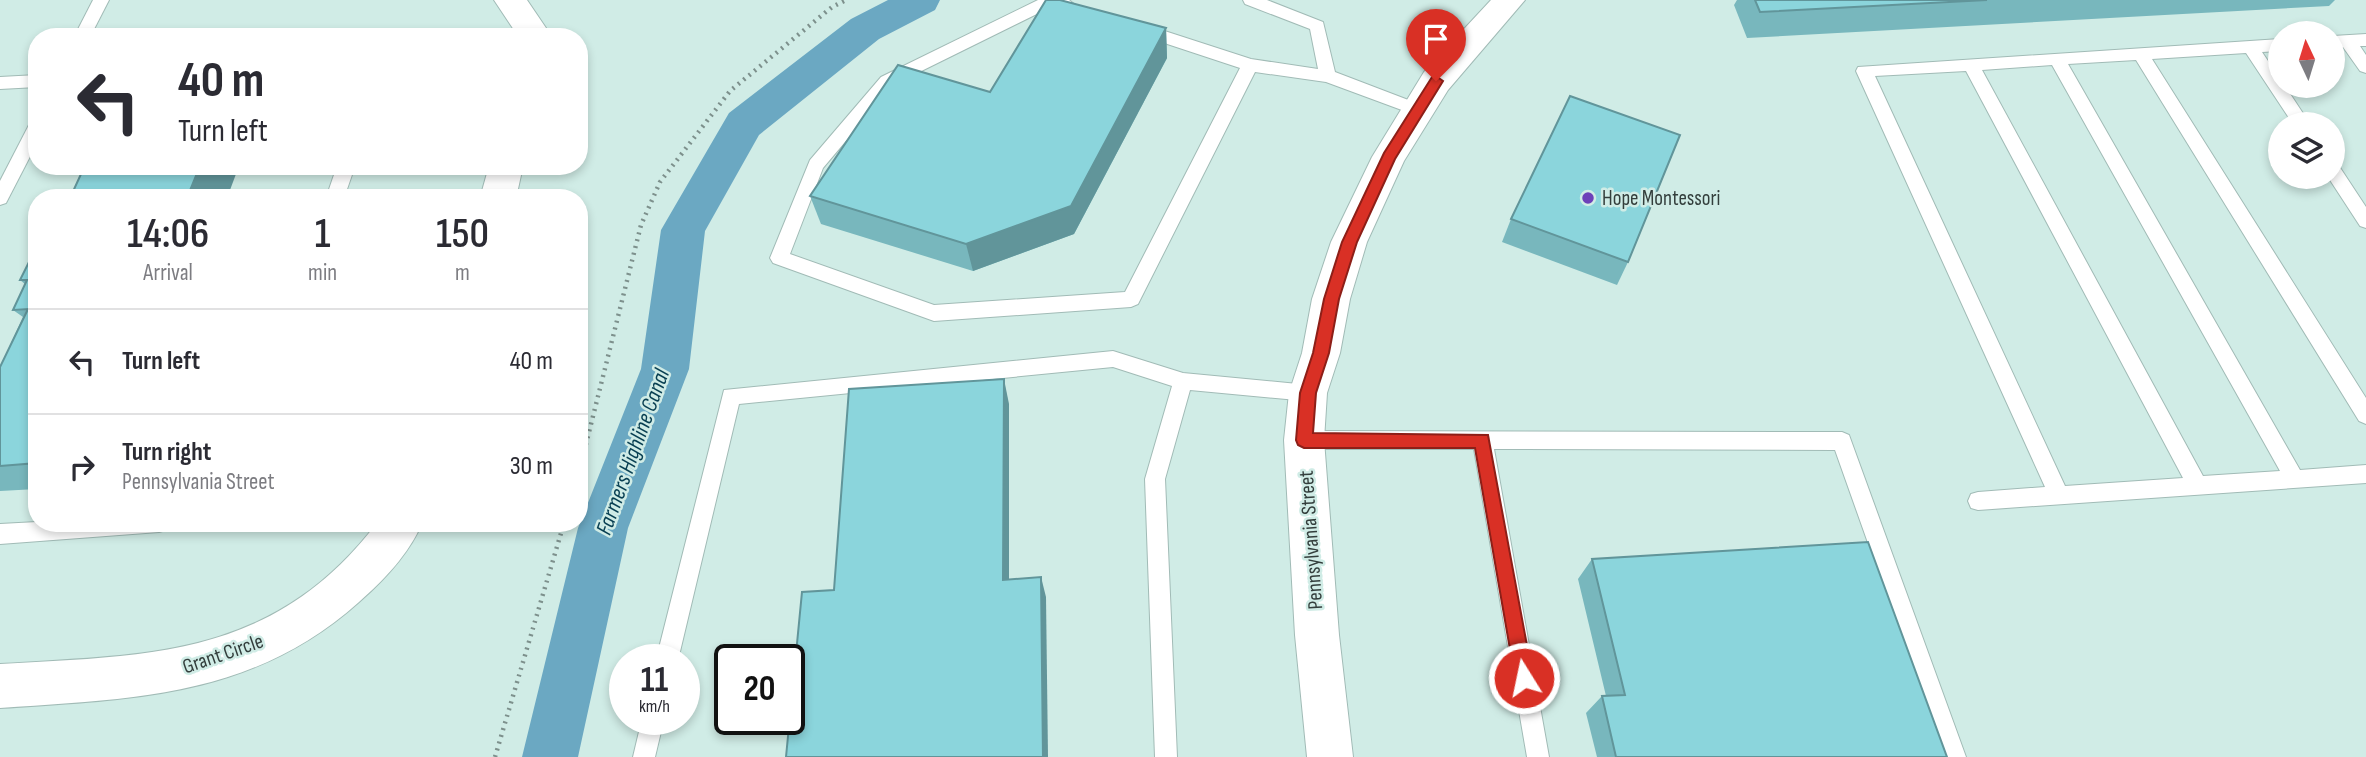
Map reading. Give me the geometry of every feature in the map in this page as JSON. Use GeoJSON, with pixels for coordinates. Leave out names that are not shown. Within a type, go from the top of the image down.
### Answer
{"type":"FeatureCollection","features":[{"type":"Feature","properties":{"kind":"street"},"geometry":{"type":"LineString","coordinates":[[510,0],[530,28]]}},
{"type":"Feature","properties":{"kind":"street","name":"Pennsylvania Street"},"geometry":{"type":"LineString","coordinates":[[1330,757],[1317,635],[1304,440],[1308,393],[1321,353],[1331,299],[1349,242],[1389,157],[1453,60],[1509,0]]}},
{"type":"Feature","properties":{"kind":"street","name":"Grant Circle"},"geometry":{"type":"LineString","coordinates":[[0,686],[177,671],[227,657],[275,636],[353,583],[383,552],[395,532]]}},
{"type":"Feature","properties":{"kind":"lane"},"geometry":{"type":"LineString","coordinates":[[87,28],[101,0]]}},
{"type":"Feature","properties":{"kind":"lane"},"geometry":{"type":"LineString","coordinates":[[1078,9],[1052,0],[887,81],[816,165],[779,258],[934,313],[1131,299],[1250,65]]}},
{"type":"Feature","properties":{"kind":"lane"},"geometry":{"type":"LineString","coordinates":[[1251,0],[1318,26],[1328,76]]}},
{"type":"Feature","properties":{"kind":"lane"},"geometry":{"type":"LineString","coordinates":[[1131,26],[1250,65],[1328,76],[1418,110]]}},
{"type":"Feature","properties":{"kind":"lane"},"geometry":{"type":"LineString","coordinates":[[2345,41],[2366,40]]}},
{"type":"Feature","properties":{"kind":"lane"},"geometry":{"type":"LineString","coordinates":[[2059,495],[1864,71],[2268,46]]}},
{"type":"Feature","properties":{"kind":"lane"},"geometry":{"type":"LineString","coordinates":[[2345,46],[2366,67]]}},
{"type":"Feature","properties":{"kind":"lane"},"geometry":{"type":"LineString","coordinates":[[2250,47],[2294,112]]}},
{"type":"Feature","properties":{"kind":"lane"},"geometry":{"type":"LineString","coordinates":[[2141,54],[2366,415]]}},
{"type":"Feature","properties":{"kind":"lane"},"geometry":{"type":"LineString","coordinates":[[2057,59],[2295,479]]}},
{"type":"Feature","properties":{"kind":"lane"},"geometry":{"type":"LineString","coordinates":[[1971,64],[2198,486]]}},
{"type":"Feature","properties":{"kind":"lane"},"geometry":{"type":"LineString","coordinates":[[0,83],[28,81]]}},
{"type":"Feature","properties":{"kind":"lane"},"geometry":{"type":"LineString","coordinates":[[0,198],[28,143]]}},
{"type":"Feature","properties":{"kind":"lane"},"geometry":{"type":"LineString","coordinates":[[2345,189],[2366,221]]}},
{"type":"Feature","properties":{"kind":"lane"},"geometry":{"type":"LineString","coordinates":[[671,644],[730,396],[1113,359],[1183,381],[1308,393]]}},
{"type":"Feature","properties":{"kind":"lane"},"geometry":{"type":"LineString","coordinates":[[1166,757],[1155,479],[1183,381]]}},
{"type":"Feature","properties":{"kind":"lane"},"geometry":{"type":"LineString","coordinates":[[1304,440],[1842,441],[1955,757]]}},
{"type":"Feature","properties":{"kind":"lane"},"geometry":{"type":"LineString","coordinates":[[1482,440],[1538,757]]}},
{"type":"Feature","properties":{"kind":"lane"},"geometry":{"type":"LineString","coordinates":[[1978,501],[2366,474]]}},
{"type":"Feature","properties":{"kind":"lane"},"geometry":{"type":"LineString","coordinates":[[0,534],[29,532]]}},
{"type":"Feature","properties":{"kind":"lane"},"geometry":{"type":"LineString","coordinates":[[644,757],[649,735]]}},
{"type":"Feature","properties":{"kind":"path"},"geometry":{"type":"LineString","coordinates":[[588,432],[641,226],[660,182],[730,90],[832,7],[846,0]]}},
{"type":"Feature","properties":{"kind":"path"},"geometry":{"type":"LineString","coordinates":[[495,757],[561,532]]}},
{"type":"Feature","properties":{"kind":"building"},"geometry":{"type":"Polygon","coordinates":[[[1046,0],[1060,0],[1166,28],[1071,206],[966,244],[810,196],[898,65],[990,92],[1046,0]]]}},
{"type":"Feature","properties":{"kind":"building"},"geometry":{"type":"Polygon","coordinates":[[[1755,0],[1987,0],[1760,12],[1755,0]]]}},
{"type":"Feature","properties":{"kind":"building","name":"Hope Montessori"},"geometry":{"type":"Polygon","coordinates":[[[1570,96],[1680,135],[1628,262],[1511,219],[1570,96]]]}},
{"type":"Feature","properties":{"kind":"building"},"geometry":{"type":"Polygon","coordinates":[[[81,175],[196,175],[191,189],[74,189],[81,175]]]}},
{"type":"Feature","properties":{"kind":"building"},"geometry":{"type":"Polygon","coordinates":[[[28,264],[28,309],[13,310],[27,280],[20,280],[28,264]]]}},
{"type":"Feature","properties":{"kind":"building"},"geometry":{"type":"Polygon","coordinates":[[[28,309],[28,464],[0,466],[0,367],[28,309]]]}},
{"type":"Feature","properties":{"kind":"building"},"geometry":{"type":"Polygon","coordinates":[[[1004,379],[1003,580],[1041,577],[1043,757],[786,757],[788,735],[805,735],[805,644],[797,644],[802,592],[834,590],[849,389],[1004,379]]]}},
{"type":"Feature","properties":{"kind":"building"},"geometry":{"type":"Polygon","coordinates":[[[1868,542],[1947,757],[1616,757],[1602,696],[1625,695],[1592,559],[1868,542]]]}},
{"type":"Feature","properties":{"kind":"waterway","name":"Farmers Highline Canal"},"geometry":{"type":"LineString","coordinates":[[550,757],[603,528],[665,369],[683,230],[744,124],[865,29],[921,0]]}},
{"type":"Feature","properties":{"kind":"place","name":"Hope Montessori"},"geometry":{"type":"Point","coordinates":[1588,198]}},
{"type":"Feature","properties":{"kind":"route"},"geometry":{"type":"LineString","coordinates":[[1436,81],[1389,157],[1349,242],[1331,299],[1321,353],[1308,393],[1304,440],[1482,440],[1524,678]]}}]}
